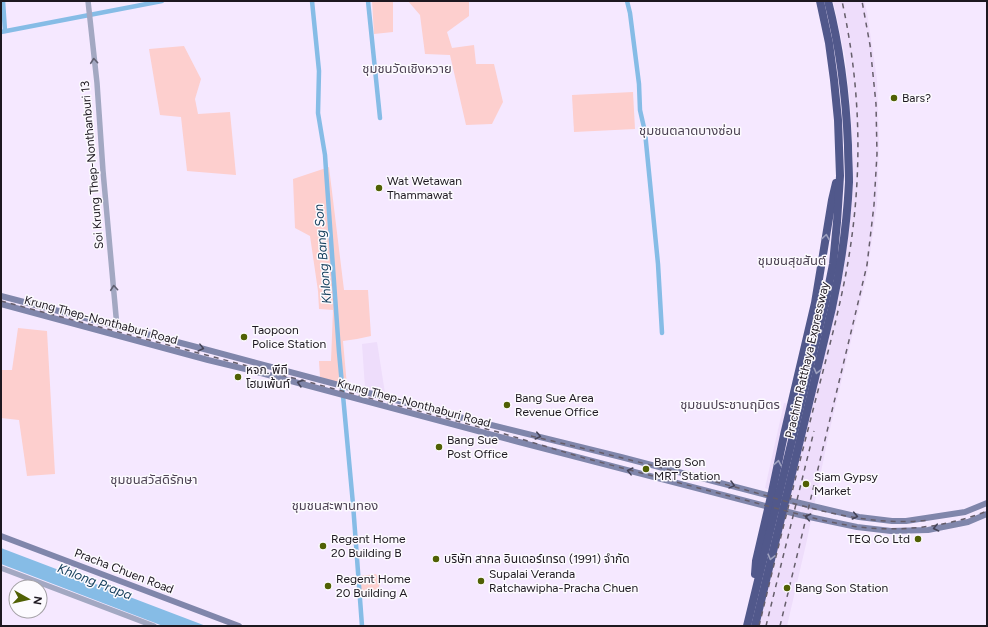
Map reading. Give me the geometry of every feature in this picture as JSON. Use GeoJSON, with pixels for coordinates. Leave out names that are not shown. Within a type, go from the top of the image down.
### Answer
{"type":"FeatureCollection","features":[{"type":"Feature","properties":{"kind":"highway","name":"Prachim Ratthaya Expressway"},"geometry":{"type":"LineString","coordinates":[[747,626],[825,304],[833,264],[840,176],[839,141],[837,107],[830,54],[820,1]]}},
{"type":"Feature","properties":{"kind":"highway","name":"Prachim Ratthaya Expressway"},"geometry":{"type":"LineString","coordinates":[[755,626],[840,274],[846,228],[849,176],[847,118],[837,39],[827,1]]}},
{"type":"Feature","properties":{"kind":"highway"},"geometry":{"type":"LineString","coordinates":[[750,611],[756,562],[819,285],[832,200],[837,180]]}},
{"type":"Feature","properties":{"kind":"main road"},"geometry":{"type":"LineString","coordinates":[[816,1],[825,39],[834,111],[837,180],[836,265]]}},
{"type":"Feature","properties":{"kind":"main road"},"geometry":{"type":"LineString","coordinates":[[773,509],[790,452],[836,265],[842,222],[846,178],[844,119],[840,81],[827,1]]}},
{"type":"Feature","properties":{"kind":"main road","name":"Krung Thep-Nonthaburi Road"},"geometry":{"type":"LineString","coordinates":[[1,296],[463,418],[664,468],[776,498],[859,517],[892,521],[920,519],[965,512],[987,503]]}},
{"type":"Feature","properties":{"kind":"main road","name":"Krung Thep-Nonthaburi Road"},"geometry":{"type":"LineString","coordinates":[[1,304],[773,509],[858,527],[891,531],[928,530],[968,522],[987,514]]}},
{"type":"Feature","properties":{"kind":"main road"},"geometry":{"type":"LineString","coordinates":[[116,335],[117,327]]}},
{"type":"Feature","properties":{"kind":"main road"},"geometry":{"type":"LineString","coordinates":[[261,373],[262,364]]}},
{"type":"Feature","properties":{"kind":"main road"},"geometry":{"type":"LineString","coordinates":[[499,436],[500,427]]}},
{"type":"Feature","properties":{"kind":"main road"},"geometry":{"type":"LineString","coordinates":[[660,479],[664,468]]}},
{"type":"Feature","properties":{"kind":"main road"},"geometry":{"type":"LineString","coordinates":[[949,514],[948,518],[951,525]]}},
{"type":"Feature","properties":{"kind":"main road","name":"Pracha Chuen Road"},"geometry":{"type":"LineString","coordinates":[[1,536],[239,626]]}},
{"type":"Feature","properties":{"kind":"street","name":"Soi Krung Thep-Nonthanburi 13"},"geometry":{"type":"LineString","coordinates":[[88,1],[117,327]]}},
{"type":"Feature","properties":{"kind":"street"},"geometry":{"type":"LineString","coordinates":[[744,626],[762,544],[773,509]]}},
{"type":"Feature","properties":{"kind":"street"},"geometry":{"type":"LineString","coordinates":[[1,568],[154,626]]}},
{"type":"Feature","properties":{"kind":"shaded area"},"geometry":{"type":"Polygon","coordinates":[[[372,1],[408,1],[393,2],[393,32],[374,34],[372,1]]]}},
{"type":"Feature","properties":{"kind":"shaded area"},"geometry":{"type":"Polygon","coordinates":[[[408,1],[469,1],[469,16],[447,32],[452,48],[474,45],[476,64],[494,64],[503,102],[492,124],[466,125],[450,55],[425,54],[420,15],[408,1]]]}},
{"type":"Feature","properties":{"kind":"shaded area"},"geometry":{"type":"Polygon","coordinates":[[[833,1],[864,1],[867,12],[877,79],[879,142],[877,204],[867,274],[829,433],[807,540],[787,626],[757,626],[839,289],[852,167],[852,138],[845,57],[833,1]]]}},
{"type":"Feature","properties":{"kind":"shaded area"},"geometry":{"type":"Polygon","coordinates":[[[184,46],[201,79],[195,99],[198,114],[230,112],[236,175],[187,171],[181,117],[160,115],[149,49],[184,46]]]}},
{"type":"Feature","properties":{"kind":"shaded area"},"geometry":{"type":"Polygon","coordinates":[[[633,92],[635,129],[574,132],[572,95],[633,92]]]}},
{"type":"Feature","properties":{"kind":"shaded area"},"geometry":{"type":"Polygon","coordinates":[[[329,167],[344,290],[368,290],[371,336],[343,341],[347,386],[320,377],[319,361],[331,361],[333,310],[319,309],[318,291],[310,236],[295,228],[293,179],[329,167]]]}},
{"type":"Feature","properties":{"kind":"shaded area"},"geometry":{"type":"Polygon","coordinates":[[[18,328],[47,331],[55,474],[27,476],[19,420],[1,418],[1,370],[12,370],[18,328]]]}},
{"type":"Feature","properties":{"kind":"shaded area"},"geometry":{"type":"Polygon","coordinates":[[[377,342],[385,393],[365,388],[362,344],[377,342]]]}},
{"type":"Feature","properties":{"kind":"shaded area"},"geometry":{"type":"Polygon","coordinates":[[[784,403],[789,404],[770,490],[765,488],[784,403]]]}},
{"type":"Feature","properties":{"kind":"shaded area"},"geometry":{"type":"Polygon","coordinates":[[[376,574],[381,581],[377,592],[370,594],[360,592],[360,576],[376,574]]]}},
{"type":"Feature","properties":{"kind":"water"},"geometry":{"type":"Polygon","coordinates":[[[1,548],[206,626],[163,626],[48,582],[48,579],[40,579],[1,564],[1,548]]]}},
{"type":"Feature","properties":{"kind":"waterway"},"geometry":{"type":"LineString","coordinates":[[3,1],[5,31]]}},
{"type":"Feature","properties":{"kind":"waterway"},"geometry":{"type":"LineString","coordinates":[[1,32],[162,1]]}},
{"type":"Feature","properties":{"kind":"waterway","name":"Khlong Bang Son"},"geometry":{"type":"LineString","coordinates":[[312,1],[319,71],[318,113],[325,155],[339,352],[353,504],[362,626]]}},
{"type":"Feature","properties":{"kind":"waterway"},"geometry":{"type":"LineString","coordinates":[[368,1],[380,118]]}},
{"type":"Feature","properties":{"kind":"waterway"},"geometry":{"type":"LineString","coordinates":[[627,1],[630,13],[639,84],[640,110],[645,132],[658,264],[662,333]]}},
{"type":"Feature","properties":{"kind":"railway"},"geometry":{"type":"LineString","coordinates":[[759,626],[836,320],[853,229],[858,164],[858,131],[853,66],[842,1]]}},
{"type":"Feature","properties":{"kind":"railway"},"geometry":{"type":"LineString","coordinates":[[780,626],[867,265],[874,205],[877,154],[876,104],[870,45],[862,1]]}},
{"type":"Feature","properties":{"kind":"railway"},"geometry":{"type":"LineString","coordinates":[[1,301],[498,432],[584,458],[821,520],[845,525],[899,529],[944,524],[987,511]]}},
{"type":"Feature","properties":{"kind":"railway"},"geometry":{"type":"LineString","coordinates":[[766,626],[814,431]]}},
{"type":"Feature","properties":{"kind":"railway"},"geometry":{"type":"LineString","coordinates":[[531,436],[659,467],[831,513],[880,521],[904,522],[929,520]]}},
{"type":"Feature","properties":{"kind":"place","name":"Bars?"},"geometry":{"type":"Point","coordinates":[894,98]}},
{"type":"Feature","properties":{"kind":"place","name":"Wat Wetawan Thammawat"},"geometry":{"type":"Point","coordinates":[379,188]}},
{"type":"Feature","properties":{"kind":"place","name":"Taopoon Police Station"},"geometry":{"type":"Point","coordinates":[244,337]}},
{"type":"Feature","properties":{"kind":"place","name":"หจก. พีที โฮมเพ้นท์"},"geometry":{"type":"Point","coordinates":[238,377]}},
{"type":"Feature","properties":{"kind":"place","name":"Bang Sue Area Revenue Office"},"geometry":{"type":"Point","coordinates":[507,405]}},
{"type":"Feature","properties":{"kind":"place","name":"Bang Sue Post Office"},"geometry":{"type":"Point","coordinates":[439,447]}},
{"type":"Feature","properties":{"kind":"place","name":"Bang Son MRT Station"},"geometry":{"type":"Point","coordinates":[646,469]}},
{"type":"Feature","properties":{"kind":"place","name":"Siam Gypsy Market"},"geometry":{"type":"Point","coordinates":[806,484]}},
{"type":"Feature","properties":{"kind":"place","name":"TEQ Co Ltd"},"geometry":{"type":"Point","coordinates":[918,539]}},
{"type":"Feature","properties":{"kind":"place","name":"Regent Home 20 Building B"},"geometry":{"type":"Point","coordinates":[323,546]}},
{"type":"Feature","properties":{"kind":"place","name":"บริษัท สากล อินเตอร์เทรด (1991) จำกัด"},"geometry":{"type":"Point","coordinates":[436,559]}},
{"type":"Feature","properties":{"kind":"place","name":"Supalai Veranda Ratchawipha-Pracha Chuen"},"geometry":{"type":"Point","coordinates":[481,581]}},
{"type":"Feature","properties":{"kind":"place","name":"Regent Home 20 Building A"},"geometry":{"type":"Point","coordinates":[328,586]}},
{"type":"Feature","properties":{"kind":"place","name":"Bang Son Station"},"geometry":{"type":"Point","coordinates":[787,588]}},
{"type":"Feature","properties":{"kind":"district","name":"ชุมชนวัดเชิงหวาย"},"geometry":{"type":"Point","coordinates":[407,68]}},
{"type":"Feature","properties":{"kind":"district","name":"ชุมชนตลาดบางซ่อน"},"geometry":{"type":"Point","coordinates":[690,130]}},
{"type":"Feature","properties":{"kind":"district","name":"ชุมชนสุขสันต์"},"geometry":{"type":"Point","coordinates":[792,260]}},
{"type":"Feature","properties":{"kind":"district","name":"ชุมชนประชานฤมิตร"},"geometry":{"type":"Point","coordinates":[730,404]}},
{"type":"Feature","properties":{"kind":"district","name":"ชุมชนสวัสดิรักษา"},"geometry":{"type":"Point","coordinates":[154,479]}},
{"type":"Feature","properties":{"kind":"district","name":"ชุมชนสะพานทอง"},"geometry":{"type":"Point","coordinates":[335,505]}},
{"type":"Feature","properties":{"kind":"water label","name":"Khlong Prapa"},"geometry":{"type":"Point","coordinates":[95,581]}}]}
